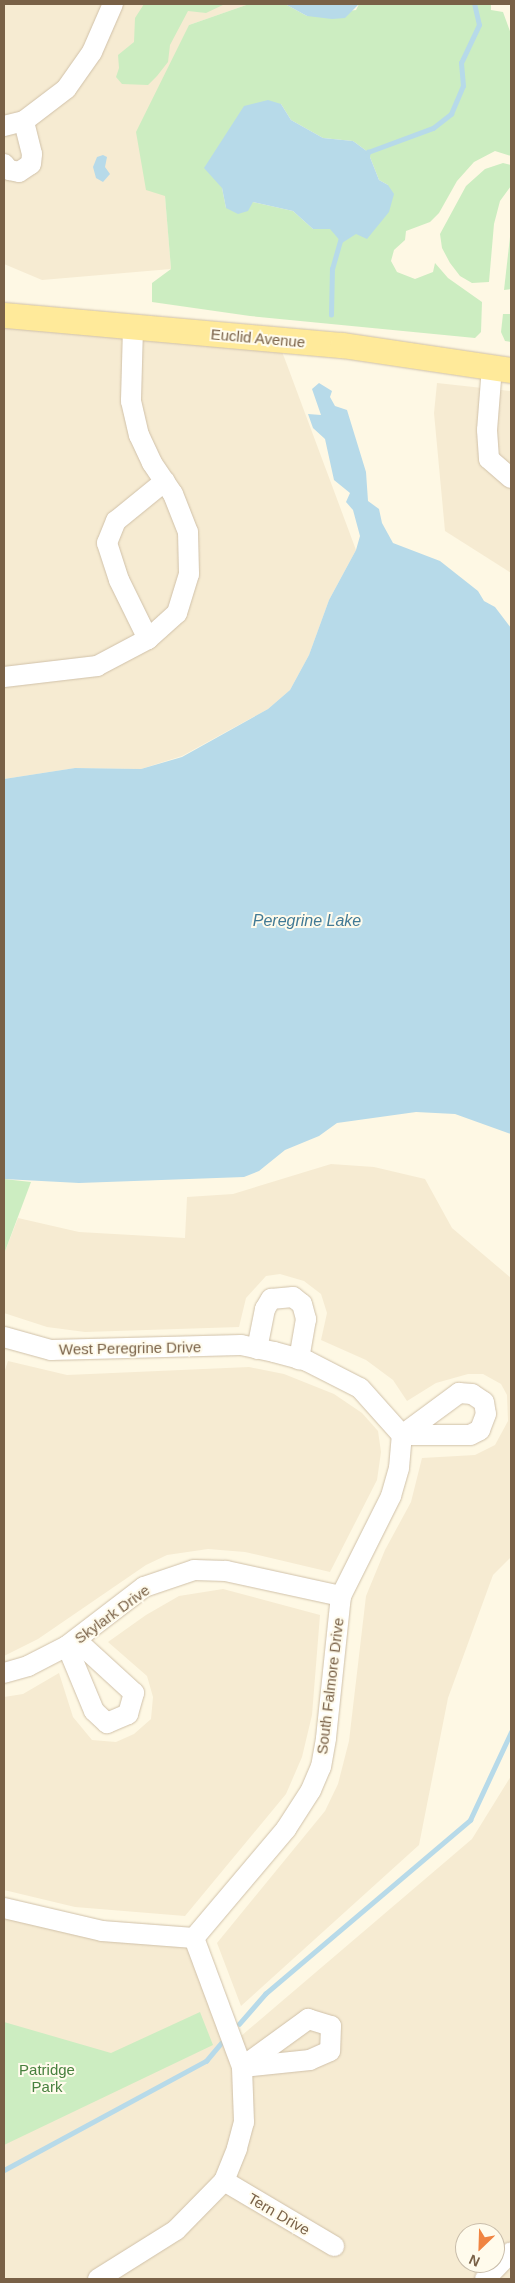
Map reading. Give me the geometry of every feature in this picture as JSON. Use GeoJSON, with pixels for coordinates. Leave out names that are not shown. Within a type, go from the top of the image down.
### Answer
{"type":"FeatureCollection","features":[{"type":"Feature","properties":{"kind":"main road","name":"Euclid Avenue"},"geometry":{"type":"LineString","coordinates":[[4,315],[133,328],[332,344],[502,368]]}},
{"type":"Feature","properties":{"kind":"street"},"geometry":{"type":"LineString","coordinates":[[4,126],[24,121],[66,89],[80,71],[113,4]]}},
{"type":"Feature","properties":{"kind":"street"},"geometry":{"type":"LineString","coordinates":[[4,164],[9,170],[19,172],[31,164],[32,154],[24,121]]}},
{"type":"Feature","properties":{"kind":"street"},"geometry":{"type":"LineString","coordinates":[[4,677],[98,666],[148,639],[177,613],[189,574],[188,532],[173,494],[139,435],[131,401],[133,328]]}},
{"type":"Feature","properties":{"kind":"street"},"geometry":{"type":"LineString","coordinates":[[502,368],[487,430],[489,459],[511,478]]}},
{"type":"Feature","properties":{"kind":"street"},"geometry":{"type":"LineString","coordinates":[[148,639],[119,580],[107,544],[116,521],[165,481]]}},
{"type":"Feature","properties":{"kind":"street"},"geometry":{"type":"LineString","coordinates":[[257,1349],[265,1310],[271,1300],[293,1297],[302,1304],[306,1319],[299,1359]]}},
{"type":"Feature","properties":{"kind":"street","name":"West Peregrine Drive"},"geometry":{"type":"LineString","coordinates":[[4,1337],[51,1350],[241,1345],[299,1359],[360,1388],[402,1434]]}},
{"type":"Feature","properties":{"kind":"street","name":"South Falmore Drive"},"geometry":{"type":"LineString","coordinates":[[194,1938],[286,1829],[312,1790],[326,1738],[341,1596],[391,1496],[399,1468],[402,1434]]}},
{"type":"Feature","properties":{"kind":"street","name":"Skylark Drive"},"geometry":{"type":"LineString","coordinates":[[4,1673],[28,1666],[72,1643],[144,1587],[194,1570],[226,1570],[341,1596]]}},
{"type":"Feature","properties":{"kind":"street"},"geometry":{"type":"LineString","coordinates":[[4,1908],[102,1931],[194,1938],[242,2067],[244,2122],[224,2181],[176,2230],[98,2279]]}},
{"type":"Feature","properties":{"kind":"street","name":"Tern Drive"},"geometry":{"type":"LineString","coordinates":[[224,2181],[334,2246]]}},
{"type":"Feature","properties":{"kind":"street"},"geometry":{"type":"LineString","coordinates":[[485,2279],[511,2252]]}},
{"type":"Feature","properties":{"kind":"shaded area"},"geometry":{"type":"Polygon","coordinates":[[[4,4],[249,4],[189,25],[165,195],[171,269],[42,280],[4,264],[4,4]]]}},
{"type":"Feature","properties":{"kind":"shaded area"},"geometry":{"type":"Polygon","coordinates":[[[4,315],[277,338],[356,550],[329,600],[309,655],[290,690],[268,709],[182,756],[141,769],[75,768],[4,779],[4,315]]]}},
{"type":"Feature","properties":{"kind":"shaded area"},"geometry":{"type":"Polygon","coordinates":[[[437,383],[511,391],[511,573],[445,531],[434,413],[437,383]]]}},
{"type":"Feature","properties":{"kind":"shaded area"},"geometry":{"type":"Polygon","coordinates":[[[331,1164],[374,1167],[425,1179],[452,1228],[511,1278],[511,1557],[493,1575],[448,1698],[419,1845],[241,2006],[217,1943],[325,1811],[338,1784],[349,1741],[366,1596],[385,1550],[411,1502],[422,1458],[475,1455],[495,1445],[508,1421],[507,1395],[501,1384],[483,1374],[468,1374],[436,1383],[407,1401],[393,1380],[366,1360],[321,1340],[327,1313],[321,1294],[304,1281],[280,1274],[266,1276],[246,1298],[239,1327],[85,1332],[47,1327],[4,1313],[4,1254],[18,1218],[79,1232],[185,1238],[187,1197],[233,1194],[331,1164]]]}},
{"type":"Feature","properties":{"kind":"shaded area"},"geometry":{"type":"Polygon","coordinates":[[[8,1361],[67,1375],[249,1367],[284,1374],[334,1394],[362,1413],[378,1431],[381,1452],[377,1480],[330,1572],[245,1552],[208,1549],[167,1555],[146,1565],[38,1639],[4,1656],[4,1373],[8,1361]]]}},
{"type":"Feature","properties":{"kind":"shaded area"},"geometry":{"type":"Polygon","coordinates":[[[223,1589],[320,1615],[312,1715],[302,1757],[286,1794],[185,1916],[75,1907],[4,1890],[4,1697],[23,1694],[59,1673],[73,1717],[92,1740],[116,1742],[134,1734],[151,1719],[153,1697],[147,1676],[108,1642],[146,1615],[179,1596],[223,1589]]]}},
{"type":"Feature","properties":{"kind":"shaded area"},"geometry":{"type":"Polygon","coordinates":[[[511,1776],[511,2279],[4,2279],[4,1908],[194,1938],[234,2042],[472,1839],[511,1776]]]}},
{"type":"Feature","properties":{"kind":"green space"},"geometry":{"type":"Polygon","coordinates":[[[144,4],[225,4],[206,13],[188,11],[170,45],[168,62],[157,76],[148,85],[122,84],[116,77],[119,68],[118,55],[134,42],[135,18],[144,4]]]}},
{"type":"Feature","properties":{"kind":"green space"},"geometry":{"type":"Polygon","coordinates":[[[249,4],[285,4],[307,16],[356,10],[359,4],[491,4],[491,10],[503,12],[511,34],[511,156],[495,151],[474,162],[457,181],[439,213],[430,222],[406,231],[405,240],[394,250],[391,261],[397,272],[415,279],[433,272],[435,263],[448,278],[482,302],[481,332],[475,338],[250,316],[152,302],[152,283],[171,269],[165,196],[146,190],[136,132],[189,25],[249,4]],[[281,104],[222,188],[226,208],[253,202],[293,211],[313,229],[330,229],[388,185],[379,180],[368,152],[353,141],[323,138],[291,120],[281,104]]]}},
{"type":"Feature","properties":{"kind":"green space"},"geometry":{"type":"Polygon","coordinates":[[[503,163],[511,165],[511,186],[500,201],[494,224],[489,282],[472,283],[460,276],[450,263],[442,248],[440,234],[466,186],[485,169],[503,163]]]}},
{"type":"Feature","properties":{"kind":"green space"},"geometry":{"type":"Polygon","coordinates":[[[511,235],[511,289],[504,290],[510,237],[511,235]]]}},
{"type":"Feature","properties":{"kind":"green space"},"geometry":{"type":"Polygon","coordinates":[[[503,314],[511,314],[511,342],[505,341],[501,332],[503,314]]]}},
{"type":"Feature","properties":{"kind":"green space"},"geometry":{"type":"Polygon","coordinates":[[[4,1179],[31,1182],[4,1254],[4,1179]]]}},
{"type":"Feature","properties":{"kind":"green space","name":"Patridge Park"},"geometry":{"type":"Polygon","coordinates":[[[200,2012],[213,2045],[4,2145],[4,2022],[111,2053],[200,2012]]]}},
{"type":"Feature","properties":{"kind":"water"},"geometry":{"type":"Polygon","coordinates":[[[285,4],[359,4],[345,18],[332,19],[307,16],[285,4]]]}},
{"type":"Feature","properties":{"kind":"water"},"geometry":{"type":"Polygon","coordinates":[[[268,100],[281,104],[291,120],[323,138],[353,141],[368,152],[379,180],[388,185],[394,194],[389,212],[367,239],[356,234],[342,243],[330,229],[313,229],[293,211],[253,202],[248,211],[238,214],[226,208],[222,188],[204,168],[244,106],[268,100]]]}},
{"type":"Feature","properties":{"kind":"water"},"geometry":{"type":"Polygon","coordinates":[[[103,155],[107,157],[105,167],[110,174],[103,182],[96,178],[93,167],[97,157],[103,155]]]}},
{"type":"Feature","properties":{"kind":"water","name":"Peregrine Lake"},"geometry":{"type":"Polygon","coordinates":[[[319,383],[332,391],[330,397],[335,406],[347,410],[366,472],[368,501],[379,509],[382,523],[393,543],[440,561],[478,591],[484,601],[495,607],[511,628],[511,1134],[455,1114],[416,1112],[337,1123],[319,1136],[285,1150],[259,1171],[244,1177],[79,1183],[4,1179],[4,779],[75,768],[141,769],[182,757],[268,709],[290,690],[309,655],[329,600],[356,550],[360,536],[353,510],[346,502],[350,493],[334,480],[325,439],[313,428],[308,414],[321,415],[312,389],[319,383]]]}},
{"type":"Feature","properties":{"kind":"waterway"},"geometry":{"type":"LineString","coordinates":[[367,156],[368,152],[433,128],[451,114],[463,86],[461,63],[479,25],[474,4]]}},
{"type":"Feature","properties":{"kind":"waterway"},"geometry":{"type":"LineString","coordinates":[[331,315],[332,269],[341,237]]}},
{"type":"Feature","properties":{"kind":"waterway"},"geometry":{"type":"LineString","coordinates":[[239,2024],[265,1994],[470,1820],[511,1732]]}},
{"type":"Feature","properties":{"kind":"waterway"},"geometry":{"type":"LineString","coordinates":[[4,2170],[206,2061],[221,2043]]}}]}
